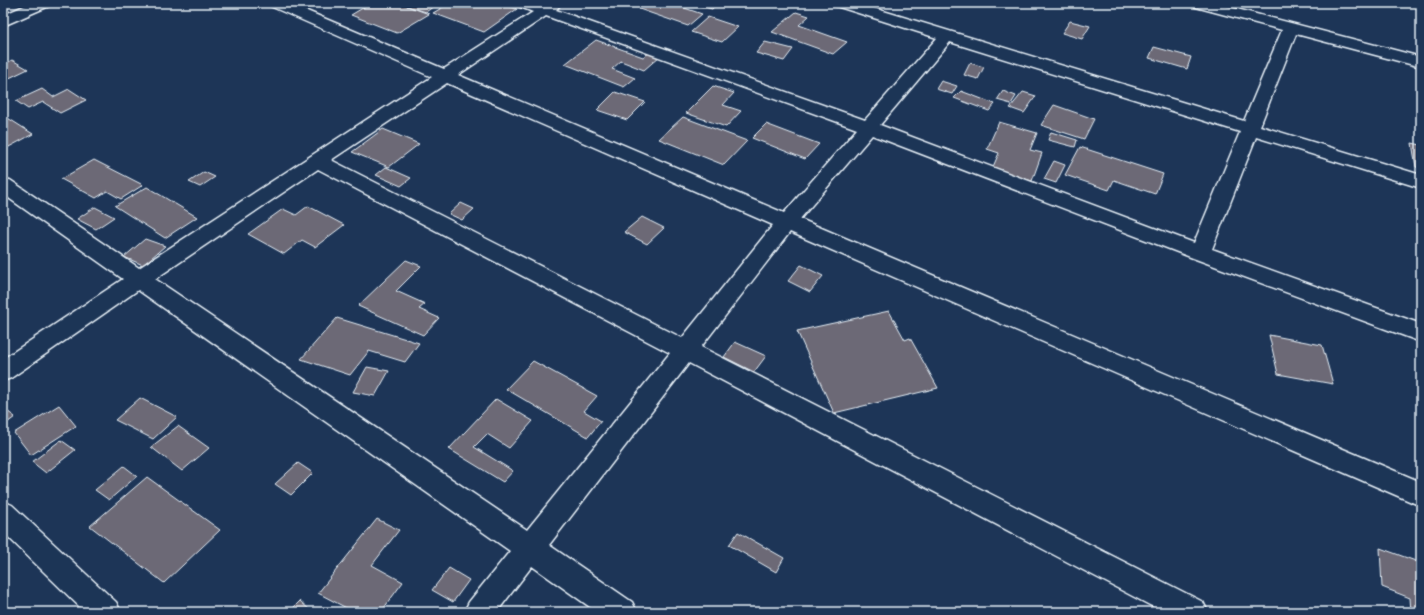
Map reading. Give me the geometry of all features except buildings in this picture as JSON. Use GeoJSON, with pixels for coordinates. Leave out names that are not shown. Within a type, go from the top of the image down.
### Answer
{"type":"FeatureCollection","features":[{"type":"Feature","properties":{"kind":"street"},"geometry":{"type":"LineString","coordinates":[[3,21],[44,3]]}},
{"type":"Feature","properties":{"kind":"street"},"geometry":{"type":"LineString","coordinates":[[275,3],[1421,494]]}},
{"type":"Feature","properties":{"kind":"street"},"geometry":{"type":"LineString","coordinates":[[523,3],[550,7],[1200,253],[1421,334]]}},
{"type":"Feature","properties":{"kind":"street"},"geometry":{"type":"LineString","coordinates":[[841,3],[1421,182]]}},
{"type":"Feature","properties":{"kind":"street"},"geometry":{"type":"LineString","coordinates":[[1197,3],[1421,62]]}},
{"type":"Feature","properties":{"kind":"street"},"geometry":{"type":"LineString","coordinates":[[3,7],[17,15]]}},
{"type":"Feature","properties":{"kind":"street"},"geometry":{"type":"LineString","coordinates":[[3,371],[138,279],[550,7]]}},
{"type":"Feature","properties":{"kind":"street"},"geometry":{"type":"LineString","coordinates":[[1200,253],[1291,28]]}},
{"type":"Feature","properties":{"kind":"street"},"geometry":{"type":"LineString","coordinates":[[479,612],[787,222],[947,36]]}},
{"type":"Feature","properties":{"kind":"street"},"geometry":{"type":"LineString","coordinates":[[318,161],[1192,612]]}},
{"type":"Feature","properties":{"kind":"street"},"geometry":{"type":"LineString","coordinates":[[3,185],[622,612]]}},
{"type":"Feature","properties":{"kind":"street"},"geometry":{"type":"LineString","coordinates":[[3,514],[106,612]]}}]}
